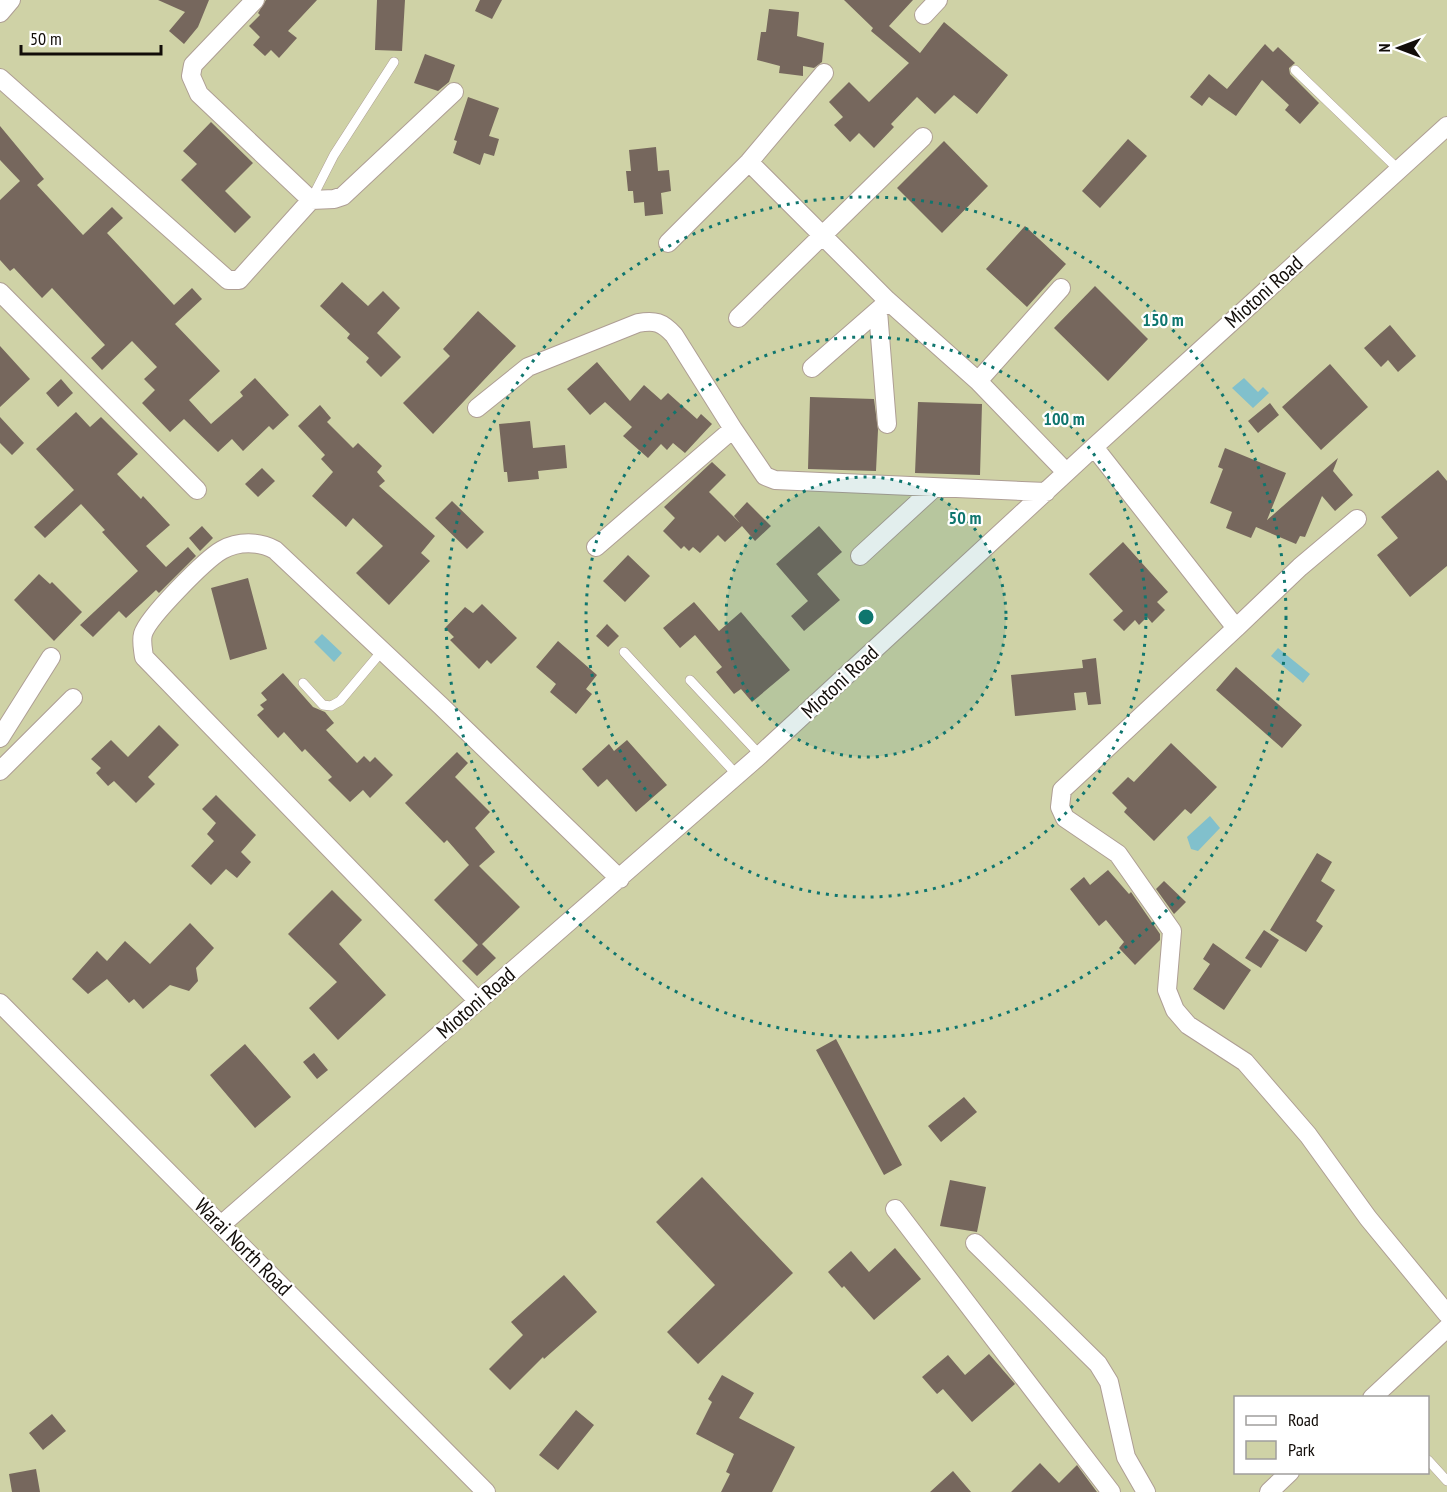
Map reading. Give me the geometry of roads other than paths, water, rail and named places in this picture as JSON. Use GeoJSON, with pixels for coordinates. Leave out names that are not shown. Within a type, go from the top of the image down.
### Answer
{"type":"FeatureCollection","features":[{"type":"Feature","properties":{"kind":"street"},"geometry":{"type":"LineString","coordinates":[[0,13],[11,0]]}},
{"type":"Feature","properties":{"kind":"street"},"geometry":{"type":"LineString","coordinates":[[255,0],[193,65],[194,86],[216,111],[311,200]]}},
{"type":"Feature","properties":{"kind":"street"},"geometry":{"type":"LineString","coordinates":[[924,15],[938,0]]}},
{"type":"Feature","properties":{"kind":"street"},"geometry":{"type":"LineString","coordinates":[[668,243],[749,162],[824,73]]}},
{"type":"Feature","properties":{"kind":"street"},"geometry":{"type":"LineString","coordinates":[[0,78],[228,280],[239,280],[311,200],[334,199],[343,196],[454,92]]}},
{"type":"Feature","properties":{"kind":"street","name":"Miotoni Road"},"geometry":{"type":"LineString","coordinates":[[221,1224],[760,755],[1066,472],[1447,126]]}},
{"type":"Feature","properties":{"kind":"street"},"geometry":{"type":"LineString","coordinates":[[738,318],[923,137]]}},
{"type":"Feature","properties":{"kind":"street"},"geometry":{"type":"LineString","coordinates":[[749,162],[823,235],[883,306],[978,381],[1066,472]]}},
{"type":"Feature","properties":{"kind":"street"},"geometry":{"type":"LineString","coordinates":[[978,381],[1061,288]]}},
{"type":"Feature","properties":{"kind":"street"},"geometry":{"type":"LineString","coordinates":[[0,292],[197,490]]}},
{"type":"Feature","properties":{"kind":"street"},"geometry":{"type":"LineString","coordinates":[[812,368],[883,306]]}},
{"type":"Feature","properties":{"kind":"street"},"geometry":{"type":"LineString","coordinates":[[883,306],[887,424]]}},
{"type":"Feature","properties":{"kind":"street"},"geometry":{"type":"LineString","coordinates":[[477,408],[528,367],[638,323],[653,321],[664,324],[675,334],[733,429],[765,476],[775,480],[1046,492]]}},
{"type":"Feature","properties":{"kind":"street"},"geometry":{"type":"LineString","coordinates":[[596,546],[733,429]]}},
{"type":"Feature","properties":{"kind":"street"},"geometry":{"type":"LineString","coordinates":[[1094,447],[1236,628]]}},
{"type":"Feature","properties":{"kind":"street"},"geometry":{"type":"LineString","coordinates":[[860,556],[934,488]]}},
{"type":"Feature","properties":{"kind":"street"},"geometry":{"type":"LineString","coordinates":[[1357,519],[1300,567],[1062,790],[1060,807],[1065,818],[1118,854],[1172,931],[1167,990],[1175,1010],[1188,1025],[1245,1062],[1308,1135],[1368,1218],[1447,1314]]}},
{"type":"Feature","properties":{"kind":"street"},"geometry":{"type":"LineString","coordinates":[[478,1001],[148,663],[142,646],[147,625],[182,585],[222,550],[247,543],[268,546],[275,550],[620,879]]}},
{"type":"Feature","properties":{"kind":"street"},"geometry":{"type":"LineString","coordinates":[[0,738],[51,657]]}},
{"type":"Feature","properties":{"kind":"street"},"geometry":{"type":"LineString","coordinates":[[0,771],[73,698]]}},
{"type":"Feature","properties":{"kind":"street","name":"Warai North Road"},"geometry":{"type":"LineString","coordinates":[[0,1003],[486,1492]]}},
{"type":"Feature","properties":{"kind":"street"},"geometry":{"type":"LineString","coordinates":[[895,1209],[1111,1492]]}},
{"type":"Feature","properties":{"kind":"street"},"geometry":{"type":"LineString","coordinates":[[975,1243],[1098,1364],[1109,1382],[1126,1457],[1146,1492]]}},
{"type":"Feature","properties":{"kind":"street"},"geometry":{"type":"LineString","coordinates":[[1373,1396],[1447,1328]]}},
{"type":"Feature","properties":{"kind":"street"},"geometry":{"type":"LineString","coordinates":[[1269,1492],[1289,1474]]}},
{"type":"Feature","properties":{"kind":"lane"},"geometry":{"type":"LineString","coordinates":[[311,200],[329,162],[394,62]]}},
{"type":"Feature","properties":{"kind":"lane"},"geometry":{"type":"LineString","coordinates":[[1295,70],[1399,170]]}},
{"type":"Feature","properties":{"kind":"lane"},"geometry":{"type":"LineString","coordinates":[[303,683],[323,705],[332,706],[339,701],[382,651]]}},
{"type":"Feature","properties":{"kind":"lane"},"geometry":{"type":"LineString","coordinates":[[624,652],[737,775]]}},
{"type":"Feature","properties":{"kind":"lane"},"geometry":{"type":"LineString","coordinates":[[690,680],[760,755]]}},
{"type":"Feature","properties":{"kind":"lane"},"geometry":{"type":"LineString","coordinates":[[1429,1461],[1447,1481]]}},
{"type":"Feature","properties":{"kind":"water"},"geometry":{"type":"Polygon","coordinates":[[[1244,378],[1258,392],[1263,387],[1269,393],[1253,408],[1232,388],[1244,378]]]}},
{"type":"Feature","properties":{"kind":"water"},"geometry":{"type":"Polygon","coordinates":[[[322,634],[342,653],[334,662],[314,642],[322,634]]]}},
{"type":"Feature","properties":{"kind":"water"},"geometry":{"type":"Polygon","coordinates":[[[1278,648],[1310,674],[1303,683],[1271,656],[1278,648]]]}},
{"type":"Feature","properties":{"kind":"water"},"geometry":{"type":"Polygon","coordinates":[[[1210,816],[1220,828],[1198,851],[1191,849],[1187,837],[1210,816]]]}}]}
